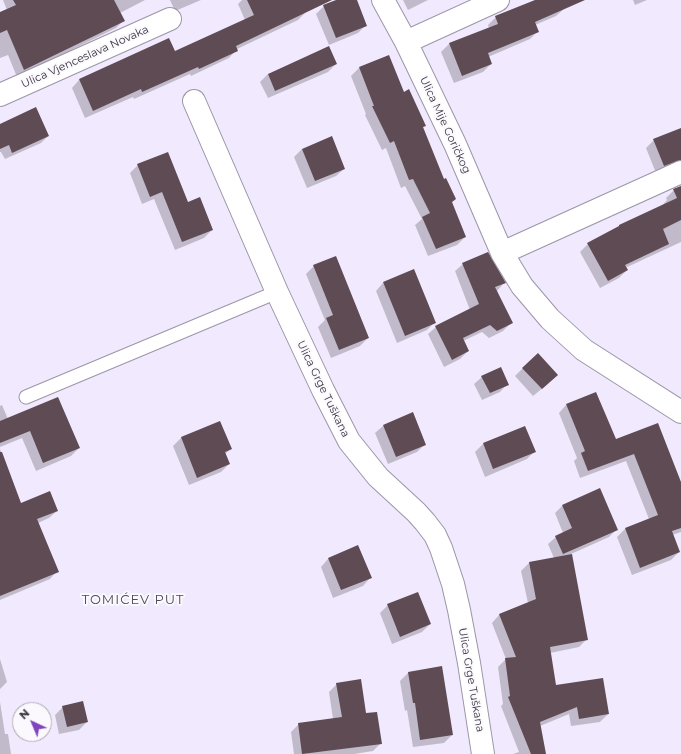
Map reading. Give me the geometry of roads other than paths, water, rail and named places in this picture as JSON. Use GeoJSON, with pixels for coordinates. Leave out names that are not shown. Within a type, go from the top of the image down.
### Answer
{"type":"FeatureCollection","features":[{"type":"Feature","properties":{"kind":"street","name":"Ulica Mije Goričkog"},"geometry":{"type":"LineString","coordinates":[[383,0],[406,42],[455,144],[502,253],[522,286],[550,319],[584,350],[681,412]]}},
{"type":"Feature","properties":{"kind":"street"},"geometry":{"type":"LineString","coordinates":[[406,42],[498,0]]}},
{"type":"Feature","properties":{"kind":"street","name":"Ulica Vjenceslava Novaka"},"geometry":{"type":"LineString","coordinates":[[0,95],[170,19]]}},
{"type":"Feature","properties":{"kind":"street","name":"Ulica Grge Tuškana"},"geometry":{"type":"LineString","coordinates":[[194,102],[277,292],[323,390],[349,441],[378,477],[425,522],[435,535],[441,548],[453,584],[459,610],[483,754]]}},
{"type":"Feature","properties":{"kind":"street"},"geometry":{"type":"LineString","coordinates":[[502,253],[681,172]]}},
{"type":"Feature","properties":{"kind":"lane"},"geometry":{"type":"LineString","coordinates":[[26,396],[277,292]]}},
{"type":"Feature","properties":{"kind":"district","name":"TOMIĆEV PUT"},"geometry":{"type":"Point","coordinates":[133,600]}}]}
